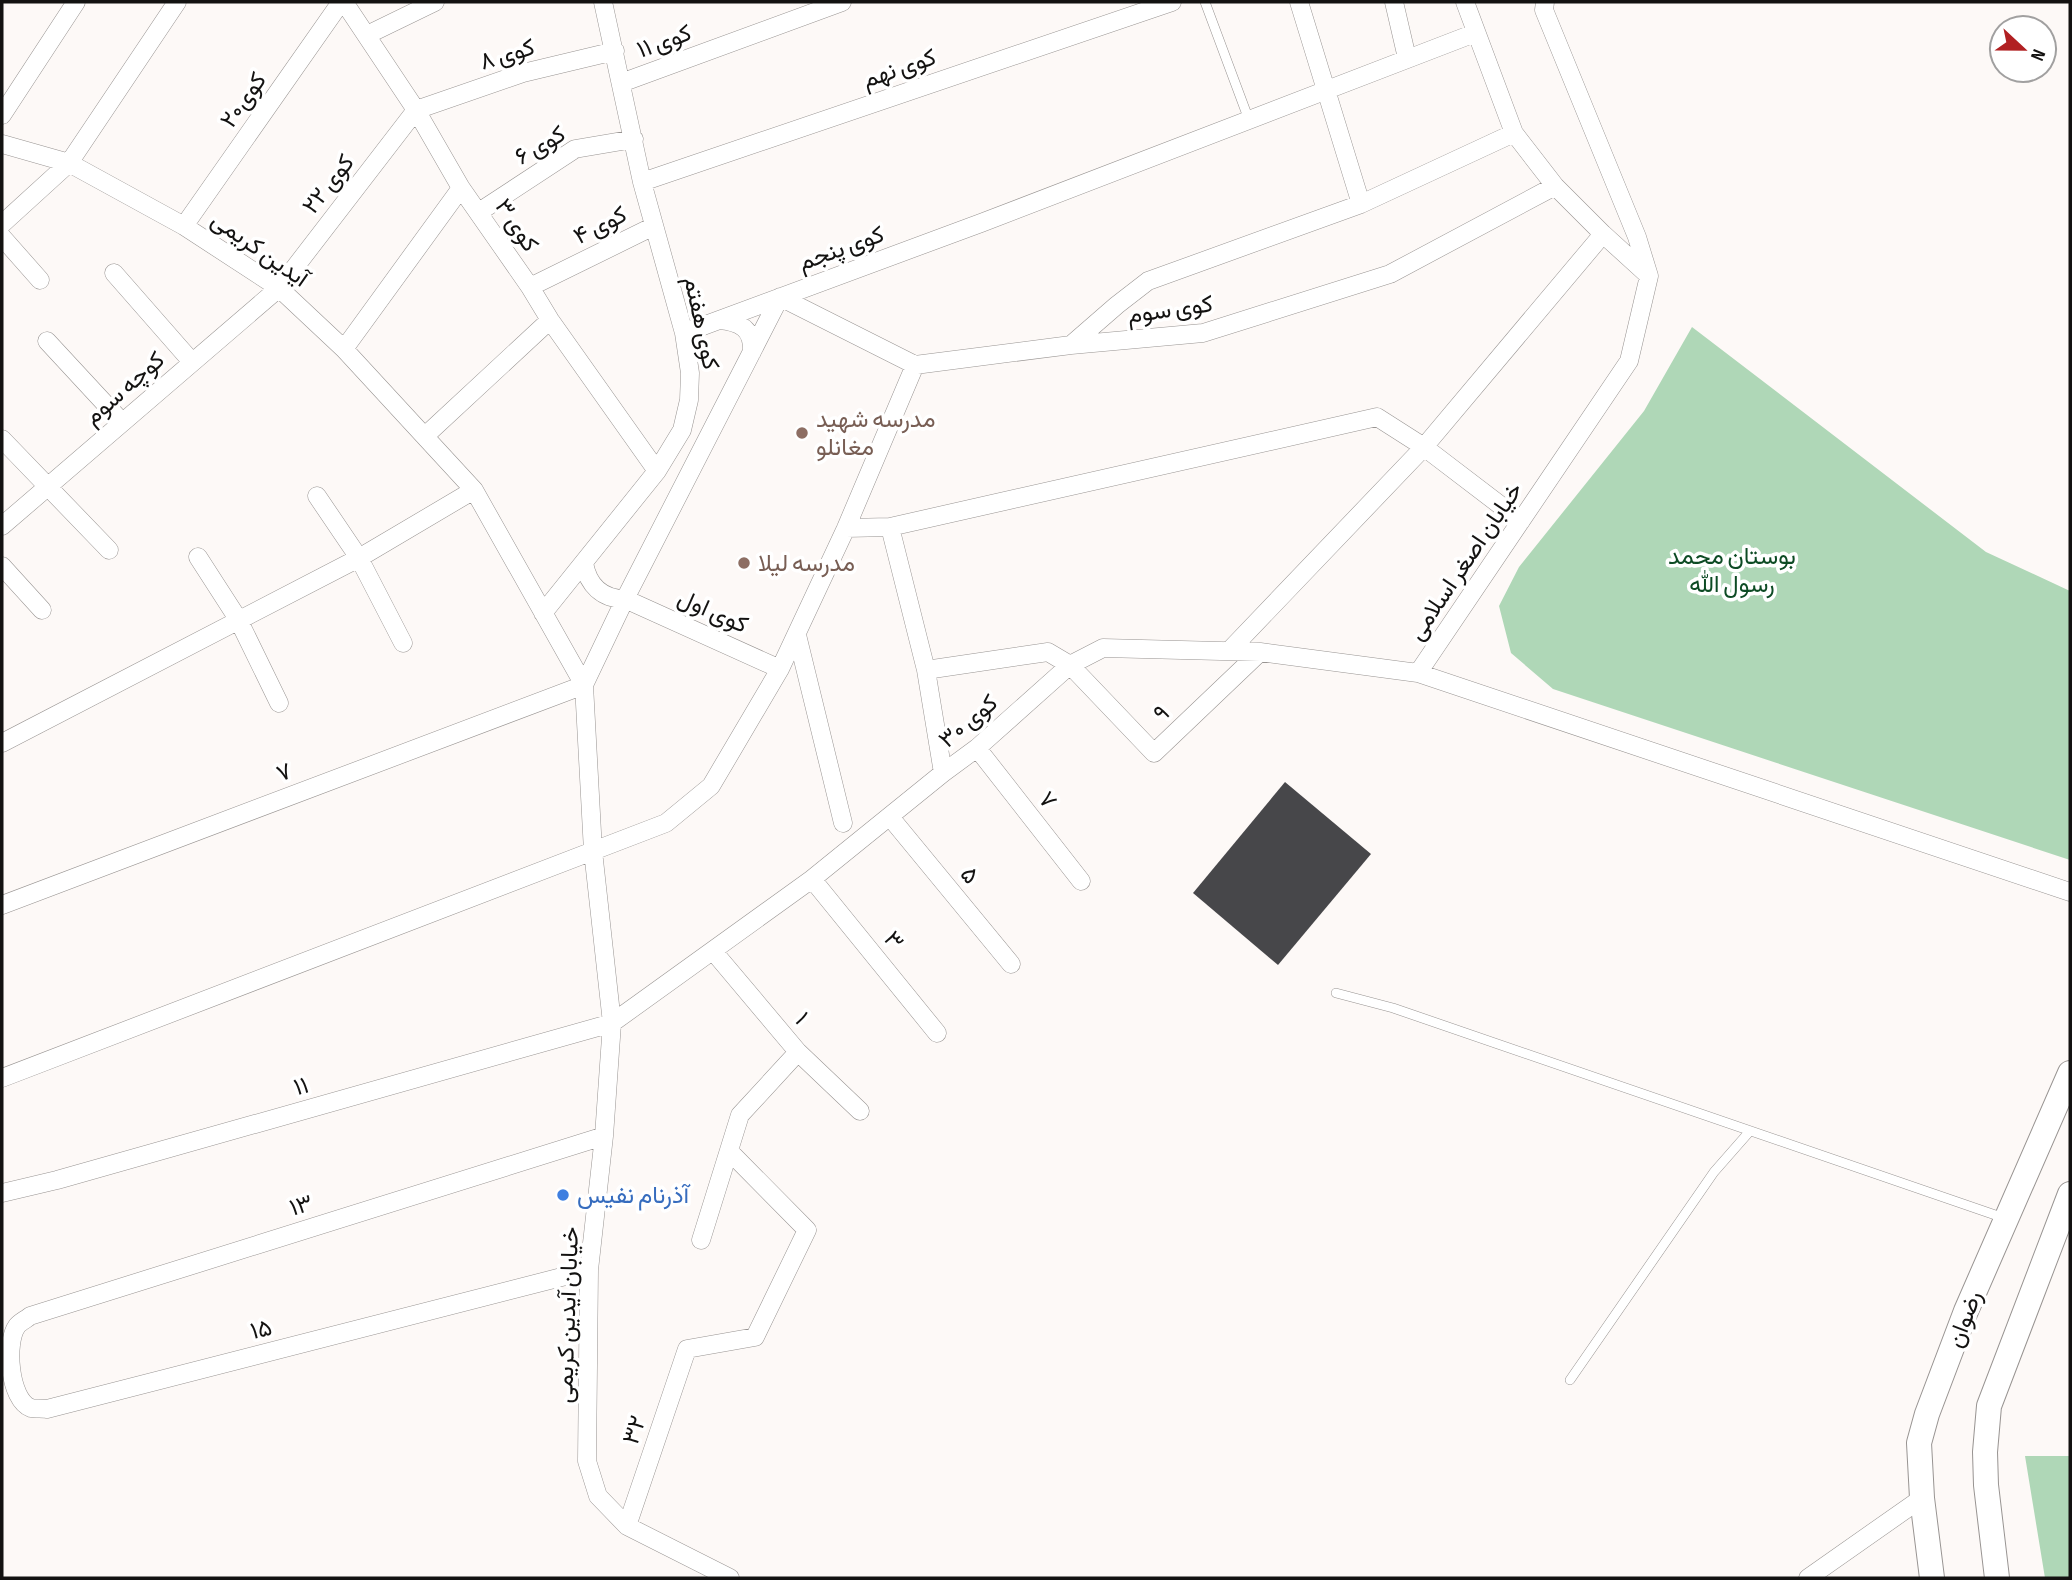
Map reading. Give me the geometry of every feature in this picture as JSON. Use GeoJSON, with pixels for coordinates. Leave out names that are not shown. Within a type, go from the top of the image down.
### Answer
{"type":"FeatureCollection","features":[{"type":"Feature","properties":{"kind":"main road","name":"رضوان"},"geometry":{"type":"LineString","coordinates":[[1932,1578],[1922,1498],[1919,1443],[1927,1414],[1966,1311],[2070,1073]]}},
{"type":"Feature","properties":{"kind":"main road"},"geometry":{"type":"LineString","coordinates":[[1997,1578],[1986,1485],[1985,1452],[1989,1406],[2070,1194]]}},
{"type":"Feature","properties":{"kind":"street"},"geometry":{"type":"LineString","coordinates":[[2,115],[76,2]]}},
{"type":"Feature","properties":{"kind":"street"},"geometry":{"type":"LineString","coordinates":[[2,224],[69,163],[177,2]]}},
{"type":"Feature","properties":{"kind":"street","name":"کوی ۳"},"geometry":{"type":"LineString","coordinates":[[342,2],[416,110],[461,188],[657,471]]}},
{"type":"Feature","properties":{"kind":"street","name":"کوی۲۰"},"geometry":{"type":"LineString","coordinates":[[184,226],[342,2]]}},
{"type":"Feature","properties":{"kind":"street"},"geometry":{"type":"LineString","coordinates":[[367,35],[435,2]]}},
{"type":"Feature","properties":{"kind":"street","name":"کوی هفتم"},"geometry":{"type":"LineString","coordinates":[[543,613],[657,471],[682,430],[690,400],[690,373],[684,332],[642,181],[603,2]]}},
{"type":"Feature","properties":{"kind":"street","name":"کوی ۱۱"},"geometry":{"type":"LineString","coordinates":[[621,83],[842,2]]}},
{"type":"Feature","properties":{"kind":"street","name":"کوی نهم"},"geometry":{"type":"LineString","coordinates":[[642,181],[1172,2]]}},
{"type":"Feature","properties":{"kind":"street"},"geometry":{"type":"LineString","coordinates":[[1299,2],[1361,204]]}},
{"type":"Feature","properties":{"kind":"street"},"geometry":{"type":"LineString","coordinates":[[1394,2],[1408,58]]}},
{"type":"Feature","properties":{"kind":"street"},"geometry":{"type":"LineString","coordinates":[[1465,2],[1514,132],[1555,186],[1649,276]]}},
{"type":"Feature","properties":{"kind":"street"},"geometry":{"type":"LineString","coordinates":[[1545,2],[1544,10],[1637,237],[1649,276]]}},
{"type":"Feature","properties":{"kind":"street","name":"کوی پنجم"},"geometry":{"type":"LineString","coordinates":[[584,685],[780,296],[1475,33]]}},
{"type":"Feature","properties":{"kind":"street","name":"کوی ۸"},"geometry":{"type":"LineString","coordinates":[[416,110],[523,73],[615,51]]}},
{"type":"Feature","properties":{"kind":"street","name":"کوی ۲۲"},"geometry":{"type":"LineString","coordinates":[[279,288],[416,110]]}},
{"type":"Feature","properties":{"kind":"street"},"geometry":{"type":"LineString","coordinates":[[1071,345],[1116,305],[1149,281],[1361,204],[1514,132]]}},
{"type":"Feature","properties":{"kind":"street","name":"کوی ۶"},"geometry":{"type":"LineString","coordinates":[[478,212],[575,149],[634,139]]}},
{"type":"Feature","properties":{"kind":"street","name":"آیدین کریمی"},"geometry":{"type":"LineString","coordinates":[[2,144],[69,163],[184,226],[279,288],[344,349],[474,490],[584,685]]}},
{"type":"Feature","properties":{"kind":"street","name":"کوی سوم"},"geometry":{"type":"LineString","coordinates":[[915,365],[1071,345],[1203,333],[1390,274],[1555,186]]}},
{"type":"Feature","properties":{"kind":"street"},"geometry":{"type":"LineString","coordinates":[[344,349],[461,188]]}},
{"type":"Feature","properties":{"kind":"street","name":"کوی ۴"},"geometry":{"type":"LineString","coordinates":[[530,288],[654,226]]}},
{"type":"Feature","properties":{"kind":"street"},"geometry":{"type":"LineString","coordinates":[[1229,650],[1424,447],[1603,234]]}},
{"type":"Feature","properties":{"kind":"street"},"geometry":{"type":"LineString","coordinates":[[2,237],[40,280]]}},
{"type":"Feature","properties":{"kind":"street"},"geometry":{"type":"LineString","coordinates":[[114,273],[192,362]]}},
{"type":"Feature","properties":{"kind":"street","name":"خیابان اصغر اسلامی"},"geometry":{"type":"LineString","coordinates":[[1649,276],[1629,361],[1418,673],[2070,892]]}},
{"type":"Feature","properties":{"kind":"street","name":"کوچه سوم"},"geometry":{"type":"LineString","coordinates":[[2,526],[279,288]]}},
{"type":"Feature","properties":{"kind":"street"},"geometry":{"type":"LineString","coordinates":[[2,1078],[666,823],[711,786],[797,635],[915,365],[780,296],[684,332]]}},
{"type":"Feature","properties":{"kind":"street"},"geometry":{"type":"LineString","coordinates":[[425,436],[550,320]]}},
{"type":"Feature","properties":{"kind":"street"},"geometry":{"type":"LineString","coordinates":[[719,320],[733,321],[745,328],[753,340],[752,352]]}},
{"type":"Feature","properties":{"kind":"street"},"geometry":{"type":"LineString","coordinates":[[47,341],[122,422]]}},
{"type":"Feature","properties":{"kind":"street"},"geometry":{"type":"LineString","coordinates":[[846,528],[890,527],[1377,417],[1424,447],[1521,521]]}},
{"type":"Feature","properties":{"kind":"street"},"geometry":{"type":"LineString","coordinates":[[2,439],[109,550]]}},
{"type":"Feature","properties":{"kind":"street"},"geometry":{"type":"LineString","coordinates":[[2,743],[359,558],[474,490]]}},
{"type":"Feature","properties":{"kind":"street"},"geometry":{"type":"LineString","coordinates":[[317,496],[359,558],[403,643]]}},
{"type":"Feature","properties":{"kind":"street"},"geometry":{"type":"LineString","coordinates":[[890,527],[926,670],[943,773]]}},
{"type":"Feature","properties":{"kind":"street"},"geometry":{"type":"LineString","coordinates":[[198,557],[238,619],[279,703]]}},
{"type":"Feature","properties":{"kind":"street","name":"کوی اول"},"geometry":{"type":"LineString","coordinates":[[584,563],[586,573],[597,590],[606,596],[625,599],[780,669]]}},
{"type":"Feature","properties":{"kind":"street"},"geometry":{"type":"LineString","coordinates":[[2,566],[42,610]]}},
{"type":"Feature","properties":{"kind":"street"},"geometry":{"type":"LineString","coordinates":[[797,635],[843,823]]}},
{"type":"Feature","properties":{"kind":"street","name":"کوی ۳۰"},"geometry":{"type":"LineString","coordinates":[[612,1023],[812,879],[977,748],[1070,665],[1103,648],[1260,652],[1418,673]]}},
{"type":"Feature","properties":{"kind":"street"},"geometry":{"type":"LineString","coordinates":[[926,670],[1048,652],[1070,665]]}},
{"type":"Feature","properties":{"kind":"street","name":"۹"},"geometry":{"type":"LineString","coordinates":[[1070,665],[1154,754],[1260,652]]}},
{"type":"Feature","properties":{"kind":"street","name":"خیابان آیدین کریمی"},"geometry":{"type":"LineString","coordinates":[[584,685],[593,851],[612,1023],[604,1136],[589,1270],[587,1461],[598,1496],[627,1526],[730,1578]]}},
{"type":"Feature","properties":{"kind":"street","name":"۷"},"geometry":{"type":"LineString","coordinates":[[2,905],[584,685]]}},
{"type":"Feature","properties":{"kind":"street","name":"۷"},"geometry":{"type":"LineString","coordinates":[[977,748],[1081,881]]}},
{"type":"Feature","properties":{"kind":"street","name":"۵"},"geometry":{"type":"LineString","coordinates":[[890,817],[1011,964]]}},
{"type":"Feature","properties":{"kind":"street","name":"۳"},"geometry":{"type":"LineString","coordinates":[[812,879],[937,1033]]}},
{"type":"Feature","properties":{"kind":"street","name":"۱"},"geometry":{"type":"LineString","coordinates":[[713,951],[798,1052],[860,1111]]}},
{"type":"Feature","properties":{"kind":"street","name":"۱۱"},"geometry":{"type":"LineString","coordinates":[[2,1193],[71,1176],[612,1023]]}},
{"type":"Feature","properties":{"kind":"street"},"geometry":{"type":"LineString","coordinates":[[701,1240],[740,1115],[798,1052]]}},
{"type":"Feature","properties":{"kind":"street","name":"۱۳"},"geometry":{"type":"LineString","coordinates":[[16,1326],[30,1316],[604,1136]]}},
{"type":"Feature","properties":{"kind":"street","name":"۳۲"},"geometry":{"type":"LineString","coordinates":[[627,1526],[687,1349],[755,1337],[807,1230],[729,1151]]}},
{"type":"Feature","properties":{"kind":"street","name":"۱۵"},"geometry":{"type":"LineString","coordinates":[[16,1326],[10,1373],[19,1398],[30,1408],[47,1409],[589,1270]]}},
{"type":"Feature","properties":{"kind":"street"},"geometry":{"type":"LineString","coordinates":[[1808,1578],[1922,1498]]}},
{"type":"Feature","properties":{"kind":"lane"},"geometry":{"type":"LineString","coordinates":[[1205,2],[1249,120]]}},
{"type":"Feature","properties":{"kind":"lane"},"geometry":{"type":"LineString","coordinates":[[1336,993],[1393,1008],[2006,1218]]}},
{"type":"Feature","properties":{"kind":"lane"},"geometry":{"type":"LineString","coordinates":[[1570,1380],[1714,1172],[1750,1131]]}},
{"type":"Feature","properties":{"kind":"green space","name":"بوستان محمد رسول الله"},"geometry":{"type":"Polygon","coordinates":[[[1692,327],[1986,552],[2070,591],[2070,860],[1553,689],[1511,653],[1499,606],[1519,567],[1644,411],[1692,327]]]}},
{"type":"Feature","properties":{"kind":"green space"},"geometry":{"type":"Polygon","coordinates":[[[2025,1456],[2070,1456],[2070,1578],[2045,1578],[2025,1456]]]}},
{"type":"Feature","properties":{"kind":"building"},"geometry":{"type":"Polygon","coordinates":[[[1285,782],[1371,854],[1278,965],[1193,893],[1285,782]]]}},
{"type":"Feature","properties":{"kind":"place","name":"مدرسه شهید مغانلو"},"geometry":{"type":"Point","coordinates":[802,433]}},
{"type":"Feature","properties":{"kind":"place","name":"مدرسه لیلا"},"geometry":{"type":"Point","coordinates":[744,563]}},
{"type":"Feature","properties":{"kind":"place","name":"آذرنام نفیس"},"geometry":{"type":"Point","coordinates":[563,1195]}}]}
